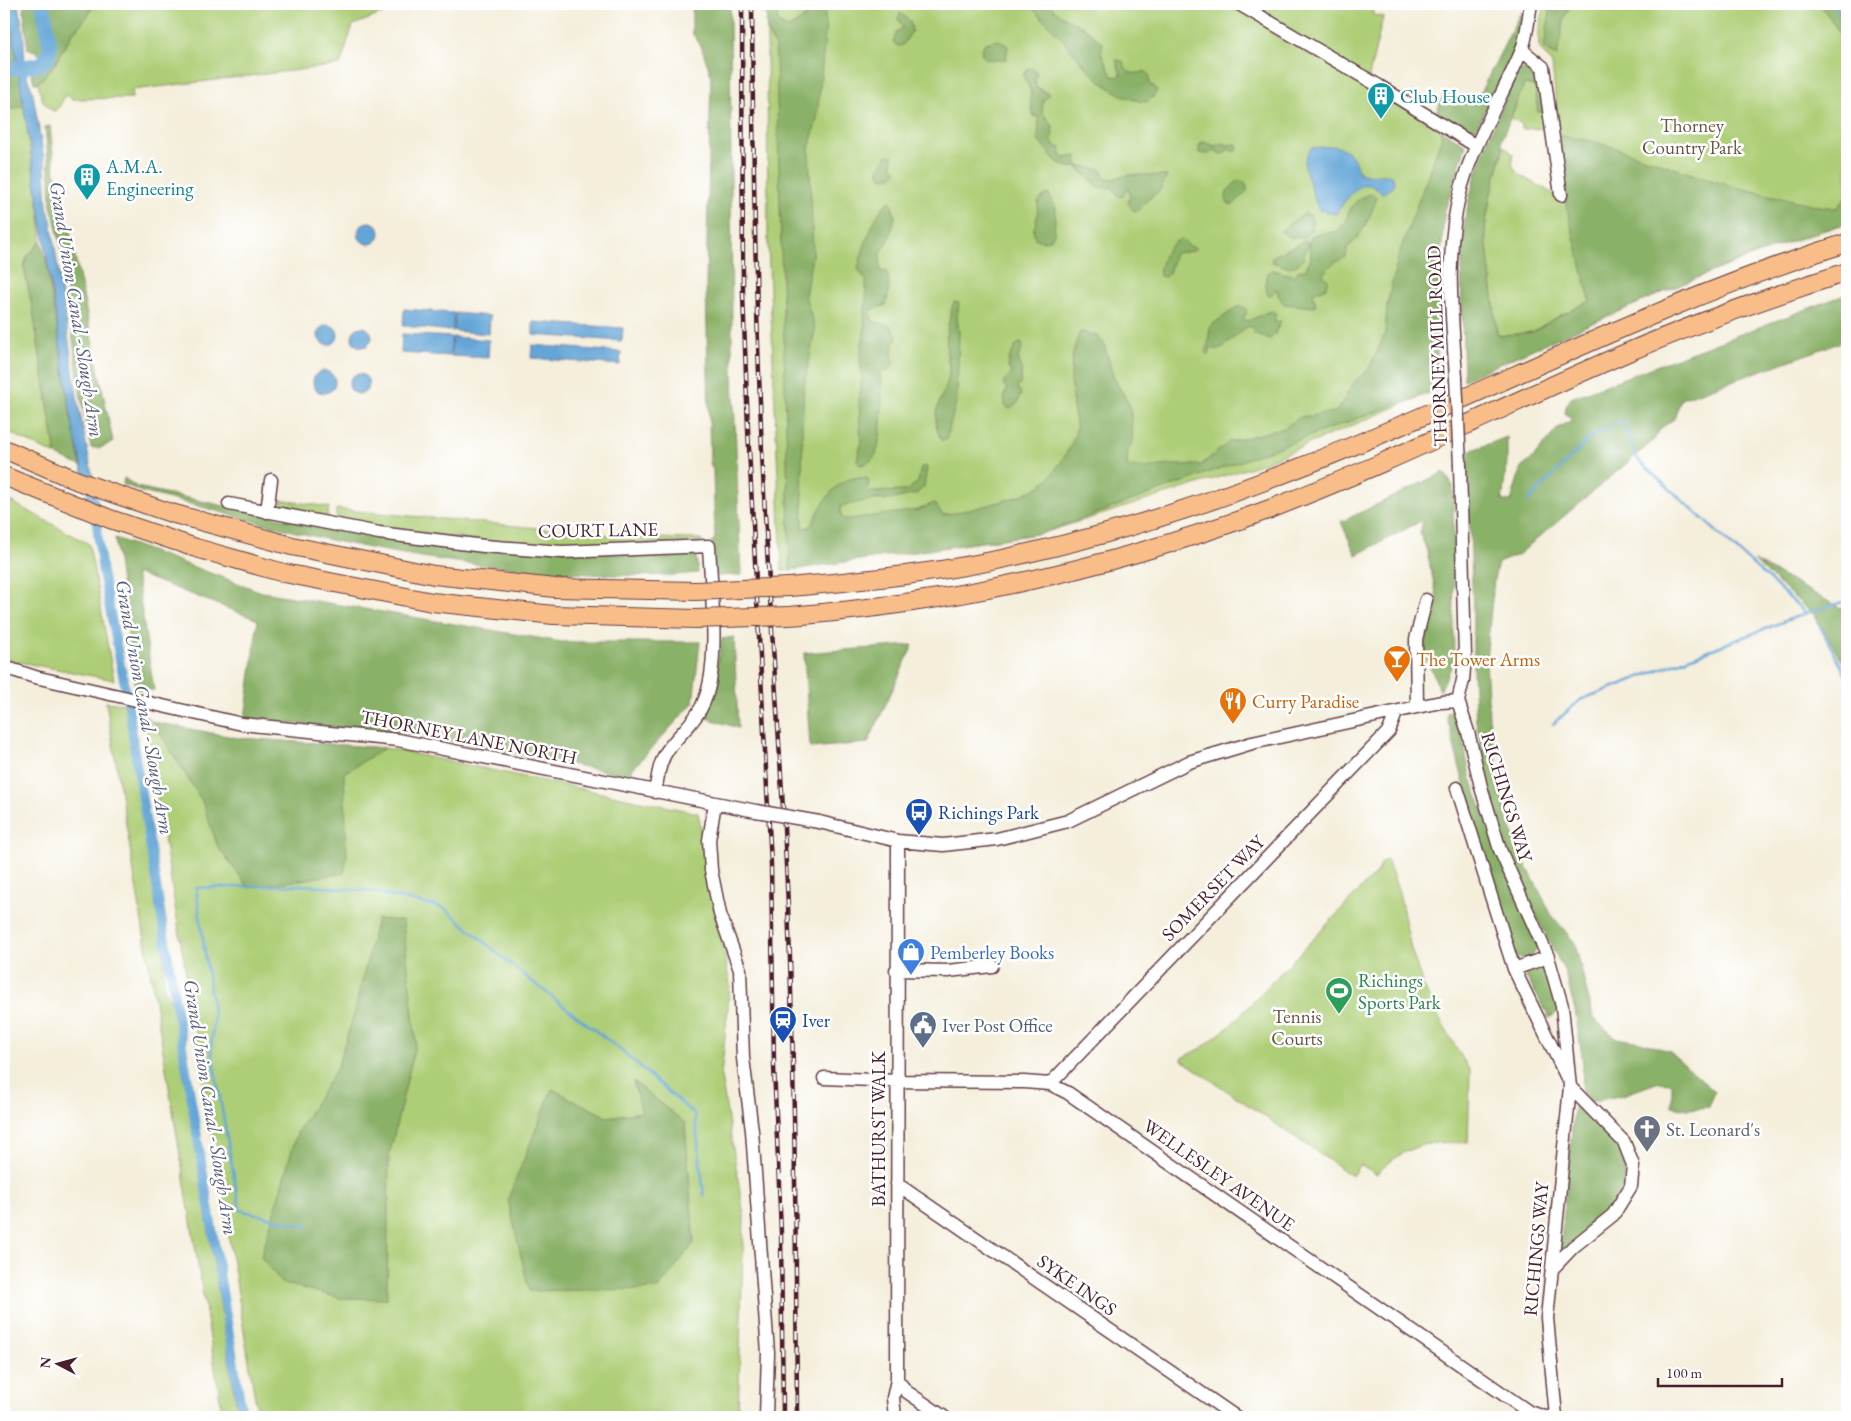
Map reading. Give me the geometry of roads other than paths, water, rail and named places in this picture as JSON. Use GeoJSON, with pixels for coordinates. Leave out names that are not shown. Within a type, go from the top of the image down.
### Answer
{"type":"FeatureCollection","features":[{"type":"Feature","properties":{"kind":"highway"},"geometry":{"type":"LineString","coordinates":[[4,448],[78,481],[171,513],[292,546],[434,575],[555,588],[696,591],[789,588],[841,583],[1027,554],[1124,528],[1252,486],[1342,450],[1655,313],[1847,243]]}},
{"type":"Feature","properties":{"kind":"highway"},"geometry":{"type":"LineString","coordinates":[[4,476],[110,519],[196,548],[284,573],[432,602],[554,615],[696,619],[832,613],[961,594],[1046,577],[1167,544],[1271,508],[1363,471],[1567,379],[1687,328],[1753,303],[1847,272]]}},
{"type":"Feature","properties":{"kind":"street"},"geometry":{"type":"LineString","coordinates":[[1240,4],[1475,145]]}},
{"type":"Feature","properties":{"kind":"street","name":"THORNEY MILL ROAD"},"geometry":{"type":"LineString","coordinates":[[1458,702],[1463,680],[1464,657],[1460,466],[1452,299],[1453,227],[1462,184],[1475,145],[1522,50],[1531,4]]}},
{"type":"Feature","properties":{"kind":"street"},"geometry":{"type":"LineString","coordinates":[[1522,50],[1543,67],[1561,195]]}},
{"type":"Feature","properties":{"kind":"street"},"geometry":{"type":"LineString","coordinates":[[266,512],[271,480]]}},
{"type":"Feature","properties":{"kind":"street","name":"COURT LANE"},"geometry":{"type":"LineString","coordinates":[[229,504],[388,534],[513,549],[562,552],[709,546],[712,636],[712,663],[709,684],[701,707],[688,728],[669,748],[664,757],[655,792]]}},
{"type":"Feature","properties":{"kind":"street"},"geometry":{"type":"LineString","coordinates":[[1417,707],[1416,639],[1426,600]]}},
{"type":"Feature","properties":{"kind":"street","name":"THORNEY LANE NORTH"},"geometry":{"type":"LineString","coordinates":[[4,667],[242,724],[398,740],[655,792],[819,822],[898,841],[943,845],[997,839],[1068,821],[1189,762],[1252,743],[1442,702],[1458,702]]}},
{"type":"Feature","properties":{"kind":"street","name":"RICHINGS WAY"},"geometry":{"type":"LineString","coordinates":[[1458,702],[1500,850],[1548,958],[1562,1006],[1570,1086],[1547,1318],[1556,1417]]}},
{"type":"Feature","properties":{"kind":"street","name":"SOMERSET WAY"},"geometry":{"type":"LineString","coordinates":[[1050,1084],[1388,732],[1396,713]]}},
{"type":"Feature","properties":{"kind":"street"},"geometry":{"type":"LineString","coordinates":[[1457,788],[1514,969],[1570,1086],[1624,1142],[1633,1165],[1631,1186],[1613,1215],[1573,1246],[1552,1269]]}},
{"type":"Feature","properties":{"kind":"street"},"geometry":{"type":"LineString","coordinates":[[715,803],[710,840],[711,870],[720,914],[740,970],[744,1058],[752,1131],[768,1353],[766,1417]]}},
{"type":"Feature","properties":{"kind":"street","name":"BATHURST WALK"},"geometry":{"type":"LineString","coordinates":[[895,1417],[893,1398],[897,1380],[896,970],[898,841]]}},
{"type":"Feature","properties":{"kind":"street"},"geometry":{"type":"LineString","coordinates":[[1514,969],[1548,958]]}},
{"type":"Feature","properties":{"kind":"street"},"geometry":{"type":"LineString","coordinates":[[896,970],[948,971],[992,966]]}},
{"type":"Feature","properties":{"kind":"street","name":"WELLESLEY AVENUE"},"geometry":{"type":"LineString","coordinates":[[824,1078],[1050,1084],[1068,1093],[1529,1412],[1544,1417],[1556,1417]]}},
{"type":"Feature","properties":{"kind":"street","name":"SYKE INGS"},"geometry":{"type":"LineString","coordinates":[[897,1184],[1236,1417]]}},
{"type":"Feature","properties":{"kind":"street"},"geometry":{"type":"LineString","coordinates":[[897,1380],[907,1392],[944,1417]]}},
{"type":"Feature","properties":{"kind":"water"},"geometry":{"type":"Polygon","coordinates":[[[8,4],[18,4],[21,20],[25,68],[32,88],[45,165],[47,206],[51,220],[78,403],[100,514],[91,511],[72,422],[8,4]]]}},
{"type":"Feature","properties":{"kind":"water"},"geometry":{"type":"Polygon","coordinates":[[[1335,146],[1352,155],[1359,173],[1392,176],[1394,181],[1393,187],[1383,193],[1369,185],[1364,185],[1350,195],[1336,214],[1319,210],[1306,172],[1305,159],[1311,148],[1335,146]]]}},
{"type":"Feature","properties":{"kind":"water"},"geometry":{"type":"Polygon","coordinates":[[[369,222],[377,225],[380,233],[377,241],[369,244],[361,241],[358,233],[361,225],[369,222]]]}},
{"type":"Feature","properties":{"kind":"water"},"geometry":{"type":"Polygon","coordinates":[[[404,309],[454,313],[453,331],[403,326],[404,309]]]}},
{"type":"Feature","properties":{"kind":"water"},"geometry":{"type":"Polygon","coordinates":[[[455,313],[490,316],[489,334],[454,331],[455,313]]]}},
{"type":"Feature","properties":{"kind":"water"},"geometry":{"type":"Polygon","coordinates":[[[533,322],[623,328],[622,341],[533,335],[533,322]]]}},
{"type":"Feature","properties":{"kind":"water"},"geometry":{"type":"Polygon","coordinates":[[[328,325],[335,328],[338,335],[335,342],[328,345],[321,342],[318,335],[321,328],[328,325]]]}},
{"type":"Feature","properties":{"kind":"water"},"geometry":{"type":"Polygon","coordinates":[[[362,327],[369,330],[372,337],[369,344],[362,347],[355,344],[352,337],[355,330],[362,327]]]}},
{"type":"Feature","properties":{"kind":"water"},"geometry":{"type":"Polygon","coordinates":[[[402,334],[452,337],[450,356],[401,353],[402,334]]]}},
{"type":"Feature","properties":{"kind":"water"},"geometry":{"type":"Polygon","coordinates":[[[453,337],[489,340],[488,358],[451,356],[453,337]]]}},
{"type":"Feature","properties":{"kind":"water"},"geometry":{"type":"Polygon","coordinates":[[[532,345],[621,352],[620,365],[531,358],[532,345]]]}},
{"type":"Feature","properties":{"kind":"water"},"geometry":{"type":"Polygon","coordinates":[[[324,371],[334,378],[335,382],[328,392],[324,393],[314,386],[313,382],[320,372],[324,371]]]}},
{"type":"Feature","properties":{"kind":"water"},"geometry":{"type":"Polygon","coordinates":[[[359,374],[366,377],[369,384],[366,391],[359,394],[352,391],[349,384],[352,377],[359,374]]]}},
{"type":"Feature","properties":{"kind":"waterway"},"geometry":{"type":"LineString","coordinates":[[4,69],[39,65],[47,59],[50,47],[43,4]]}},
{"type":"Feature","properties":{"kind":"waterway"},"geometry":{"type":"LineString","coordinates":[[1834,4],[1847,24]]}},
{"type":"Feature","properties":{"kind":"waterway"},"geometry":{"type":"LineString","coordinates":[[1528,501],[1591,437],[1622,420],[1639,461],[1806,613]]}},
{"type":"Feature","properties":{"kind":"waterway","name":"Grand Union Canal - Slough Arm"},"geometry":{"type":"LineString","coordinates":[[95,512],[102,570],[130,713],[134,748],[243,1417]]}},
{"type":"Feature","properties":{"kind":"waterway"},"geometry":{"type":"LineString","coordinates":[[1553,724],[1580,700],[1806,613],[1843,602]]}},
{"type":"Feature","properties":{"kind":"waterway"},"geometry":{"type":"LineString","coordinates":[[1818,623],[1847,677]]}},
{"type":"Feature","properties":{"kind":"waterway"},"geometry":{"type":"LineString","coordinates":[[308,1227],[240,1210],[211,1048],[214,1019],[196,888],[303,885],[369,891],[444,908],[520,972],[622,1051],[695,1115],[704,1196]]}},
{"type":"Feature","properties":{"kind":"railway"},"geometry":{"type":"LineString","coordinates":[[742,4],[743,293],[748,429],[771,864],[774,1066],[781,1233],[783,1417]]}},
{"type":"Feature","properties":{"kind":"railway"},"geometry":{"type":"LineString","coordinates":[[752,4],[755,249],[761,433],[786,854],[790,970],[795,1162],[797,1417]]}},
{"type":"Feature","properties":{"kind":"place","name":"Club House"},"geometry":{"type":"Point","coordinates":[1381,120]}},
{"type":"Feature","properties":{"kind":"place","name":"A.M.A. Engineering"},"geometry":{"type":"Point","coordinates":[87,201]}},
{"type":"Feature","properties":{"kind":"place","name":"The Tower Arms"},"geometry":{"type":"Point","coordinates":[1397,683]}},
{"type":"Feature","properties":{"kind":"place","name":"Curry Paradise"},"geometry":{"type":"Point","coordinates":[1233,725]}},
{"type":"Feature","properties":{"kind":"place","name":"Richings Park"},"geometry":{"type":"Point","coordinates":[919,836]}},
{"type":"Feature","properties":{"kind":"place","name":"Pemberley Books"},"geometry":{"type":"Point","coordinates":[911,976]}},
{"type":"Feature","properties":{"kind":"place","name":"Richings Sports Park"},"geometry":{"type":"Point","coordinates":[1339,1015]}},
{"type":"Feature","properties":{"kind":"place","name":"Iver"},"geometry":{"type":"Point","coordinates":[783,1044]}},
{"type":"Feature","properties":{"kind":"place","name":"Iver Post Office"},"geometry":{"type":"Point","coordinates":[923,1049]}},
{"type":"Feature","properties":{"kind":"place","name":"St. Leonard's"},"geometry":{"type":"Point","coordinates":[1647,1153]}},
{"type":"Feature","properties":{"kind":"park label","name":"Thorney Country Park"},"geometry":{"type":"Point","coordinates":[1692,136]}},
{"type":"Feature","properties":{"kind":"park label","name":"Tennis Courts"},"geometry":{"type":"Point","coordinates":[1297,1027]}}]}
